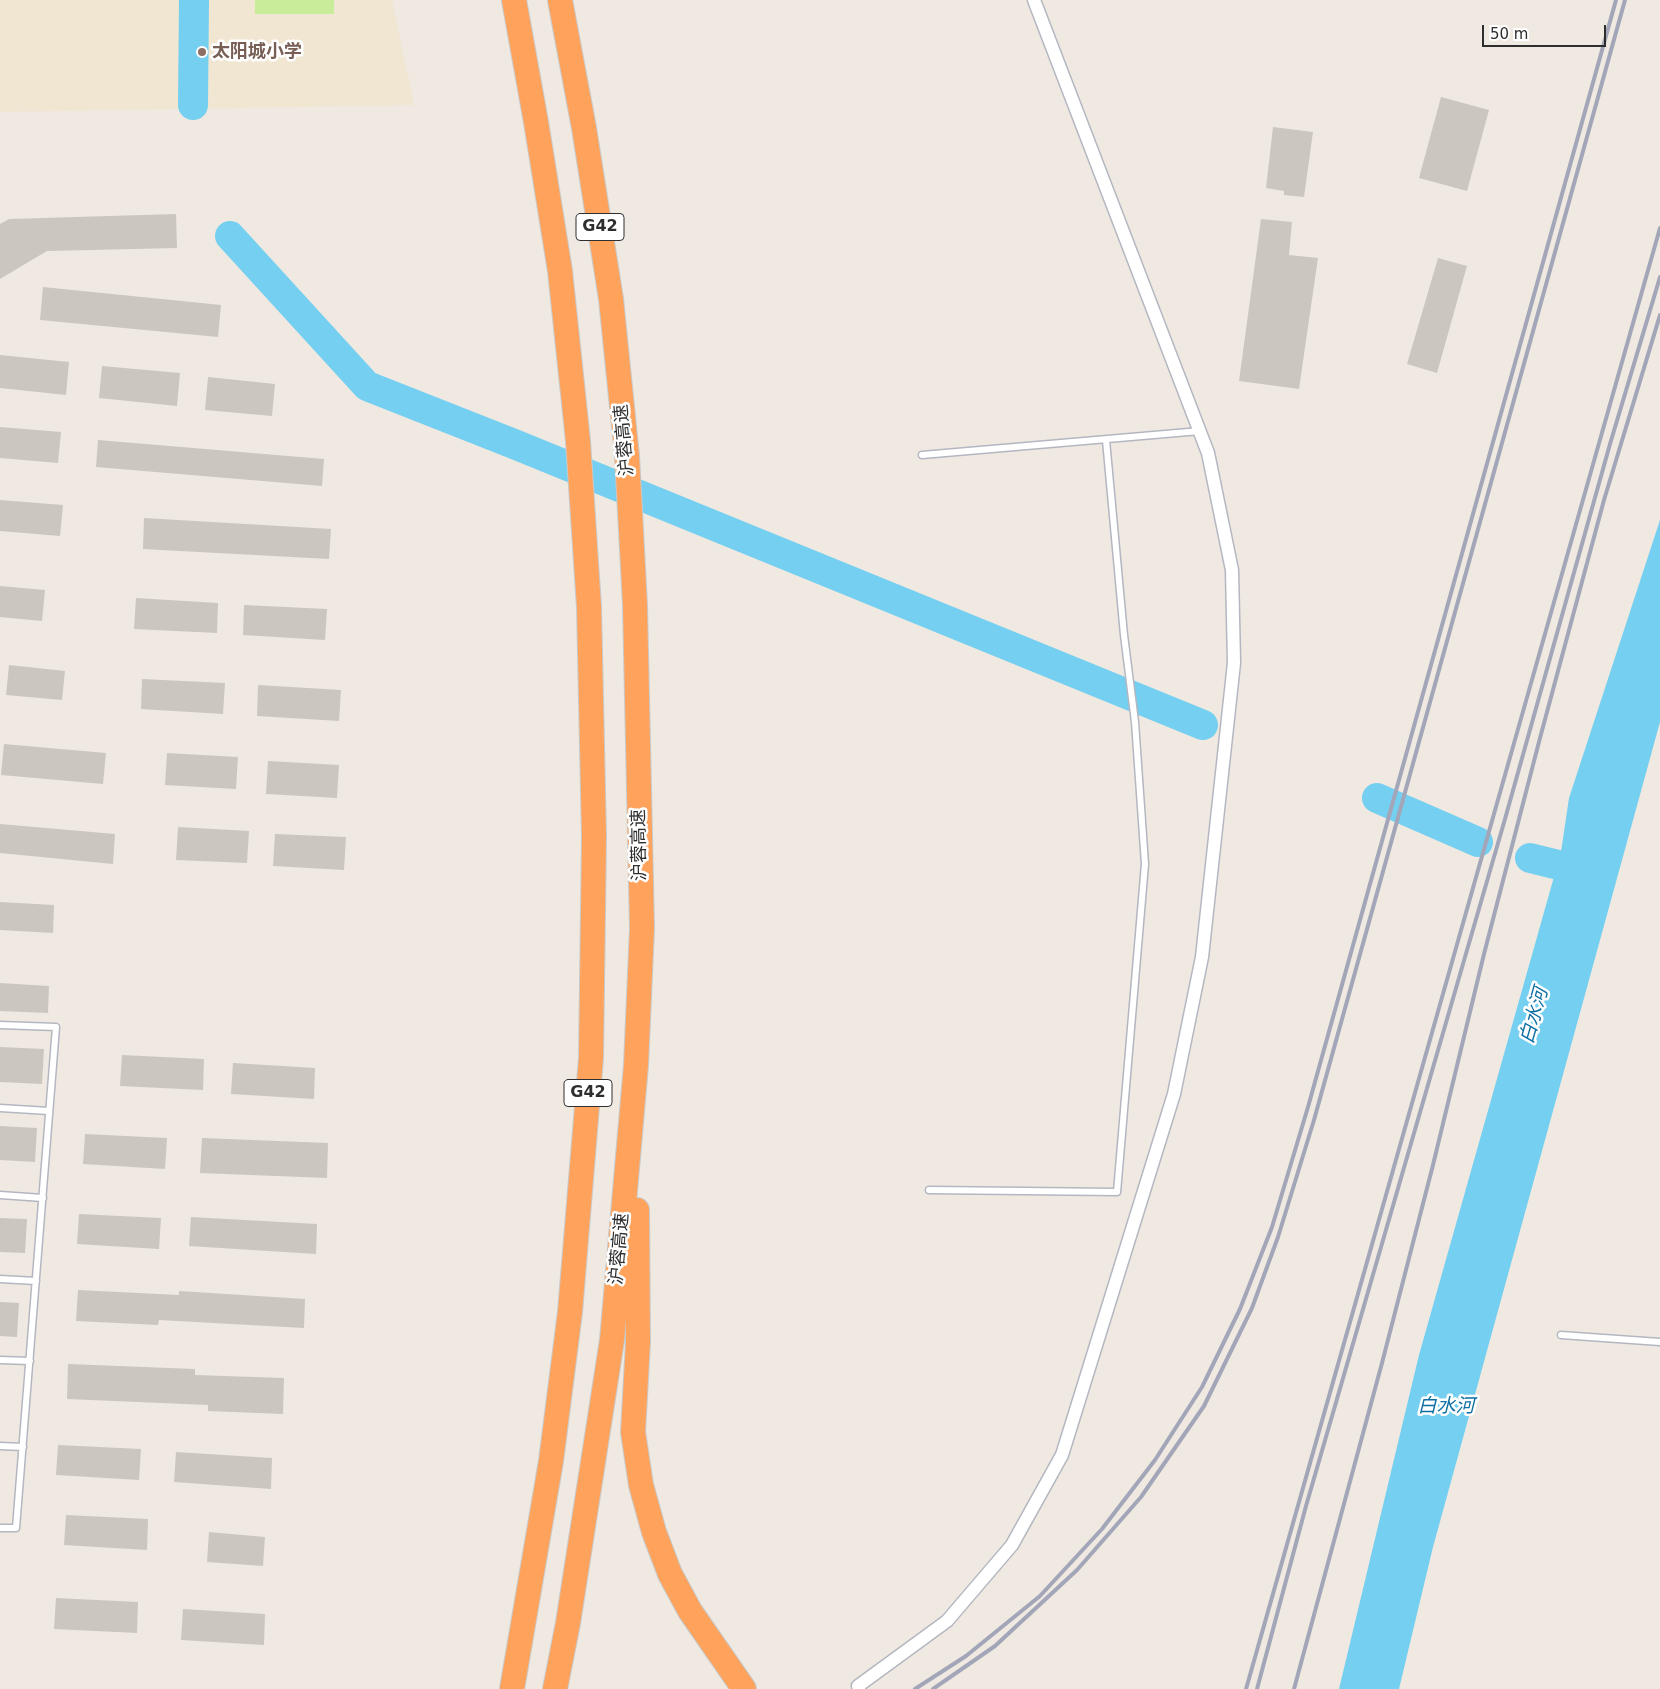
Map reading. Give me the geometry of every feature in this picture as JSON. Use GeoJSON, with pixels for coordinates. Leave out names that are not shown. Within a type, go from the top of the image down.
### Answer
{"type":"FeatureCollection","features":[{"type":"Feature","properties":{"kind":"highway","name":"G42"},"geometry":{"type":"LineString","coordinates":[[512,1689],[552,1461],[571,1302],[591,1058],[594,837],[589,607],[578,441],[560,272],[514,0]]}},
{"type":"Feature","properties":{"kind":"highway","name":"沪蓉高速"},"geometry":{"type":"LineString","coordinates":[[555,1689],[570,1614],[612,1340],[636,1065],[642,928],[635,605],[627,456],[611,299],[584,128],[560,0]]}},
{"type":"Feature","properties":{"kind":"highway"},"geometry":{"type":"LineString","coordinates":[[636,1065],[638,1342],[633,1432],[641,1485],[654,1532],[670,1574],[690,1611],[744,1689]]}},
{"type":"Feature","properties":{"kind":"street"},"geometry":{"type":"LineString","coordinates":[[859,1689],[858,1686],[947,1621],[1012,1545],[1062,1455],[1174,1094],[1202,957],[1234,662],[1232,570],[1208,453],[1034,0]]}},
{"type":"Feature","properties":{"kind":"lane"},"geometry":{"type":"LineString","coordinates":[[922,455],[1200,432]]}},
{"type":"Feature","properties":{"kind":"lane"},"geometry":{"type":"LineString","coordinates":[[929,1190],[1117,1192],[1145,864],[1135,722],[1124,635],[1106,440]]}},
{"type":"Feature","properties":{"kind":"lane"},"geometry":{"type":"LineString","coordinates":[[0,1025],[56,1027],[16,1528],[0,1528]]}},
{"type":"Feature","properties":{"kind":"lane"},"geometry":{"type":"LineString","coordinates":[[0,1108],[50,1111]]}},
{"type":"Feature","properties":{"kind":"lane"},"geometry":{"type":"LineString","coordinates":[[0,1195],[42,1198]]}},
{"type":"Feature","properties":{"kind":"lane"},"geometry":{"type":"LineString","coordinates":[[0,1279],[36,1281]]}},
{"type":"Feature","properties":{"kind":"lane"},"geometry":{"type":"LineString","coordinates":[[1561,1335],[1660,1342]]}},
{"type":"Feature","properties":{"kind":"lane"},"geometry":{"type":"LineString","coordinates":[[0,1360],[30,1361]]}},
{"type":"Feature","properties":{"kind":"lane"},"geometry":{"type":"LineString","coordinates":[[0,1446],[23,1447]]}},
{"type":"Feature","properties":{"kind":"shaded area","name":"太阳城小学"},"geometry":{"type":"Polygon","coordinates":[[[0,0],[392,0],[414,105],[0,112],[0,0]]]}},
{"type":"Feature","properties":{"kind":"green space"},"geometry":{"type":"Polygon","coordinates":[[[255,0],[334,0],[334,14],[255,14],[255,0]]]}},
{"type":"Feature","properties":{"kind":"water","name":"白水河"},"geometry":{"type":"Polygon","coordinates":[[[1660,520],[1660,722],[1433,1547],[1399,1689],[1339,1689],[1419,1355],[1561,852],[1569,798],[1660,520]]]}},
{"type":"Feature","properties":{"kind":"building"},"geometry":{"type":"Polygon","coordinates":[[[1441,97],[1489,110],[1467,191],[1419,178],[1441,97]]]}},
{"type":"Feature","properties":{"kind":"building"},"geometry":{"type":"Polygon","coordinates":[[[1273,127],[1313,132],[1304,197],[1284,195],[1284,191],[1266,188],[1273,127]]]}},
{"type":"Feature","properties":{"kind":"building"},"geometry":{"type":"Polygon","coordinates":[[[176,214],[177,248],[47,251],[0,279],[0,224],[9,219],[176,214]]]}},
{"type":"Feature","properties":{"kind":"building"},"geometry":{"type":"Polygon","coordinates":[[[1261,219],[1292,222],[1289,255],[1318,258],[1299,389],[1239,381],[1261,219]]]}},
{"type":"Feature","properties":{"kind":"building"},"geometry":{"type":"Polygon","coordinates":[[[1438,258],[1467,266],[1437,373],[1407,364],[1438,258]]]}},
{"type":"Feature","properties":{"kind":"building"},"geometry":{"type":"Polygon","coordinates":[[[43,287],[221,305],[218,337],[40,320],[43,287]]]}},
{"type":"Feature","properties":{"kind":"building"},"geometry":{"type":"Polygon","coordinates":[[[0,355],[69,362],[66,395],[0,388],[0,355]]]}},
{"type":"Feature","properties":{"kind":"building"},"geometry":{"type":"Polygon","coordinates":[[[102,366],[180,373],[177,406],[99,398],[102,366]]]}},
{"type":"Feature","properties":{"kind":"building"},"geometry":{"type":"Polygon","coordinates":[[[208,377],[275,384],[272,416],[205,410],[208,377]]]}},
{"type":"Feature","properties":{"kind":"building"},"geometry":{"type":"Polygon","coordinates":[[[0,427],[61,432],[58,463],[0,458],[0,427]]]}},
{"type":"Feature","properties":{"kind":"building"},"geometry":{"type":"Polygon","coordinates":[[[98,440],[324,459],[322,486],[96,467],[98,440]]]}},
{"type":"Feature","properties":{"kind":"building"},"geometry":{"type":"Polygon","coordinates":[[[0,500],[63,505],[60,536],[0,531],[0,500]]]}},
{"type":"Feature","properties":{"kind":"building"},"geometry":{"type":"Polygon","coordinates":[[[144,518],[331,529],[329,559],[143,549],[144,518]]]}},
{"type":"Feature","properties":{"kind":"building"},"geometry":{"type":"Polygon","coordinates":[[[0,586],[45,590],[42,621],[0,617],[0,586]]]}},
{"type":"Feature","properties":{"kind":"building"},"geometry":{"type":"Polygon","coordinates":[[[136,598],[218,603],[217,633],[134,629],[136,598]]]}},
{"type":"Feature","properties":{"kind":"building"},"geometry":{"type":"Polygon","coordinates":[[[244,605],[327,609],[325,640],[243,635],[244,605]]]}},
{"type":"Feature","properties":{"kind":"building"},"geometry":{"type":"Polygon","coordinates":[[[9,665],[65,671],[62,700],[6,695],[9,665]]]}},
{"type":"Feature","properties":{"kind":"building"},"geometry":{"type":"Polygon","coordinates":[[[142,679],[225,683],[223,714],[141,709],[142,679]]]}},
{"type":"Feature","properties":{"kind":"building"},"geometry":{"type":"Polygon","coordinates":[[[258,685],[341,690],[339,721],[257,716],[258,685]]]}},
{"type":"Feature","properties":{"kind":"building"},"geometry":{"type":"Polygon","coordinates":[[[4,744],[106,753],[103,784],[1,775],[4,744]]]}},
{"type":"Feature","properties":{"kind":"building"},"geometry":{"type":"Polygon","coordinates":[[[167,753],[238,757],[236,789],[165,785],[167,753]]]}},
{"type":"Feature","properties":{"kind":"building"},"geometry":{"type":"Polygon","coordinates":[[[268,761],[339,765],[337,798],[266,794],[268,761]]]}},
{"type":"Feature","properties":{"kind":"building"},"geometry":{"type":"Polygon","coordinates":[[[0,824],[115,834],[113,864],[0,853],[0,824]]]}},
{"type":"Feature","properties":{"kind":"building"},"geometry":{"type":"Polygon","coordinates":[[[178,827],[249,831],[247,863],[176,860],[178,827]]]}},
{"type":"Feature","properties":{"kind":"building"},"geometry":{"type":"Polygon","coordinates":[[[275,834],[346,837],[344,870],[273,866],[275,834]]]}},
{"type":"Feature","properties":{"kind":"building"},"geometry":{"type":"Polygon","coordinates":[[[0,902],[54,905],[53,933],[0,930],[0,902]]]}},
{"type":"Feature","properties":{"kind":"building"},"geometry":{"type":"Polygon","coordinates":[[[0,983],[49,986],[48,1013],[0,1011],[0,983]]]}},
{"type":"Feature","properties":{"kind":"building"},"geometry":{"type":"Polygon","coordinates":[[[0,1047],[44,1049],[42,1084],[0,1082],[0,1047]]]}},
{"type":"Feature","properties":{"kind":"building"},"geometry":{"type":"Polygon","coordinates":[[[122,1055],[204,1059],[203,1090],[120,1086],[122,1055]]]}},
{"type":"Feature","properties":{"kind":"building"},"geometry":{"type":"Polygon","coordinates":[[[233,1063],[315,1068],[314,1099],[231,1094],[233,1063]]]}},
{"type":"Feature","properties":{"kind":"building"},"geometry":{"type":"Polygon","coordinates":[[[0,1126],[37,1128],[35,1162],[0,1160],[0,1126]]]}},
{"type":"Feature","properties":{"kind":"building"},"geometry":{"type":"Polygon","coordinates":[[[85,1134],[167,1138],[165,1169],[83,1164],[85,1134]]]}},
{"type":"Feature","properties":{"kind":"building"},"geometry":{"type":"Polygon","coordinates":[[[202,1138],[328,1143],[327,1178],[200,1173],[202,1138]]]}},
{"type":"Feature","properties":{"kind":"building"},"geometry":{"type":"Polygon","coordinates":[[[79,1214],[161,1218],[159,1249],[77,1244],[79,1214]]]}},
{"type":"Feature","properties":{"kind":"building"},"geometry":{"type":"Polygon","coordinates":[[[191,1217],[317,1224],[316,1254],[189,1246],[191,1217]]]}},
{"type":"Feature","properties":{"kind":"building"},"geometry":{"type":"Polygon","coordinates":[[[0,1218],[27,1219],[25,1253],[0,1252],[0,1218]]]}},
{"type":"Feature","properties":{"kind":"building"},"geometry":{"type":"Polygon","coordinates":[[[78,1290],[179,1295],[179,1291],[305,1299],[304,1328],[159,1320],[158,1325],[76,1321],[78,1290]]]}},
{"type":"Feature","properties":{"kind":"building"},"geometry":{"type":"Polygon","coordinates":[[[0,1302],[19,1303],[17,1337],[0,1336],[0,1302]]]}},
{"type":"Feature","properties":{"kind":"building"},"geometry":{"type":"Polygon","coordinates":[[[68,1364],[195,1369],[195,1375],[284,1378],[283,1414],[208,1411],[208,1405],[67,1399],[68,1364]]]}},
{"type":"Feature","properties":{"kind":"building"},"geometry":{"type":"Polygon","coordinates":[[[58,1445],[141,1449],[139,1480],[56,1475],[58,1445]]]}},
{"type":"Feature","properties":{"kind":"building"},"geometry":{"type":"Polygon","coordinates":[[[176,1452],[272,1458],[271,1489],[174,1482],[176,1452]]]}},
{"type":"Feature","properties":{"kind":"building"},"geometry":{"type":"Polygon","coordinates":[[[66,1515],[148,1519],[147,1550],[64,1545],[66,1515]]]}},
{"type":"Feature","properties":{"kind":"building"},"geometry":{"type":"Polygon","coordinates":[[[209,1532],[265,1537],[263,1566],[207,1562],[209,1532]]]}},
{"type":"Feature","properties":{"kind":"building"},"geometry":{"type":"Polygon","coordinates":[[[56,1598],[138,1602],[137,1633],[54,1629],[56,1598]]]}},
{"type":"Feature","properties":{"kind":"building"},"geometry":{"type":"Polygon","coordinates":[[[183,1609],[265,1614],[264,1645],[181,1640],[183,1609]]]}},
{"type":"Feature","properties":{"kind":"waterway"},"geometry":{"type":"LineString","coordinates":[[193,105],[194,0]]}},
{"type":"Feature","properties":{"kind":"waterway"},"geometry":{"type":"LineString","coordinates":[[230,236],[367,386],[1203,725]]}},
{"type":"Feature","properties":{"kind":"waterway"},"geometry":{"type":"LineString","coordinates":[[1377,798],[1478,842]]}},
{"type":"Feature","properties":{"kind":"waterway"},"geometry":{"type":"LineString","coordinates":[[1530,858],[1579,870]]}},
{"type":"Feature","properties":{"kind":"railway"},"geometry":{"type":"LineString","coordinates":[[915,1689],[966,1656],[1040,1596],[1102,1529],[1155,1460],[1202,1387],[1240,1309],[1272,1227],[1308,1107],[1616,0]]}},
{"type":"Feature","properties":{"kind":"railway"},"geometry":{"type":"LineString","coordinates":[[933,1689],[995,1646],[1077,1570],[1141,1497],[1204,1406],[1252,1308],[1278,1237],[1314,1120],[1625,0]]}},
{"type":"Feature","properties":{"kind":"railway"},"geometry":{"type":"LineString","coordinates":[[1246,1689],[1660,228]]}},
{"type":"Feature","properties":{"kind":"railway"},"geometry":{"type":"LineString","coordinates":[[1257,1689],[1306,1506],[1505,819],[1610,444],[1660,277]]}},
{"type":"Feature","properties":{"kind":"railway"},"geometry":{"type":"LineString","coordinates":[[1294,1689],[1382,1363],[1540,738],[1604,500],[1660,315]]}},
{"type":"Feature","properties":{"kind":"place","name":"太阳城小学"},"geometry":{"type":"Point","coordinates":[202,52]}}]}
